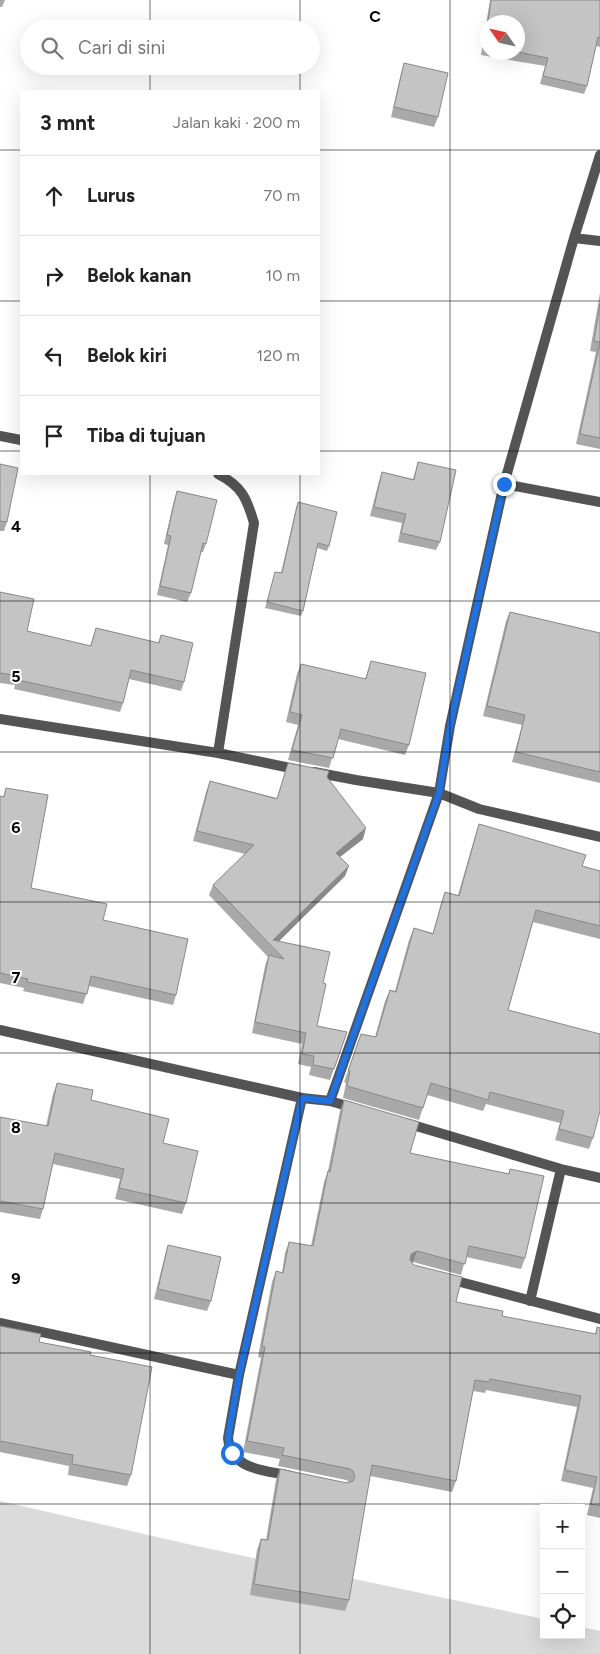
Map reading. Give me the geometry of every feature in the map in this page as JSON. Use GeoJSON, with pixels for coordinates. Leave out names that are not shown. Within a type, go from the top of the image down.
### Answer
{"type":"FeatureCollection","features":[{"type":"Feature","properties":{"kind":"street"},"geometry":{"type":"LineString","coordinates":[[330,1101],[439,793],[450,726],[504,484],[574,238],[600,155]]}},
{"type":"Feature","properties":{"kind":"street"},"geometry":{"type":"LineString","coordinates":[[574,238],[600,241]]}},
{"type":"Feature","properties":{"kind":"street"},"geometry":{"type":"LineString","coordinates":[[0,436],[20,440]]}},
{"type":"Feature","properties":{"kind":"street"},"geometry":{"type":"LineString","coordinates":[[218,754],[254,523],[248,503],[240,490],[228,479],[220,475]]}},
{"type":"Feature","properties":{"kind":"street"},"geometry":{"type":"LineString","coordinates":[[504,484],[600,502]]}},
{"type":"Feature","properties":{"kind":"street"},"geometry":{"type":"LineString","coordinates":[[0,719],[218,754],[356,780],[439,793],[479,809],[600,838]]}},
{"type":"Feature","properties":{"kind":"street"},"geometry":{"type":"LineString","coordinates":[[0,1030],[302,1098],[330,1101],[367,1112]]}},
{"type":"Feature","properties":{"kind":"street"},"geometry":{"type":"LineString","coordinates":[[302,1098],[239,1375],[228,1438],[232,1453],[248,1467],[306,1479]]}},
{"type":"Feature","properties":{"kind":"street"},"geometry":{"type":"LineString","coordinates":[[395,1120],[561,1169],[600,1178]]}},
{"type":"Feature","properties":{"kind":"street"},"geometry":{"type":"LineString","coordinates":[[530,1301],[561,1169]]}},
{"type":"Feature","properties":{"kind":"street"},"geometry":{"type":"LineString","coordinates":[[439,1276],[600,1320]]}},
{"type":"Feature","properties":{"kind":"street"},"geometry":{"type":"LineString","coordinates":[[0,1323],[239,1375]]}},
{"type":"Feature","properties":{"kind":"shaded area"},"geometry":{"type":"Polygon","coordinates":[[[0,1501],[192,1545],[540,1618],[540,1639],[585,1639],[585,1628],[600,1631],[600,1654],[0,1654],[0,1501]]]}},
{"type":"Feature","properties":{"kind":"building"},"geometry":{"type":"Polygon","coordinates":[[[491,0],[600,0],[600,38],[598,37],[587,86],[543,76],[548,58],[525,54],[525,15],[489,15],[491,0]]]}},
{"type":"Feature","properties":{"kind":"building"},"geometry":{"type":"Polygon","coordinates":[[[404,63],[448,73],[438,117],[394,107],[404,63]]]}},
{"type":"Feature","properties":{"kind":"building"},"geometry":{"type":"Polygon","coordinates":[[[600,304],[600,342],[594,341],[600,304]]]}},
{"type":"Feature","properties":{"kind":"building"},"geometry":{"type":"Polygon","coordinates":[[[600,342],[600,438],[580,434],[600,342]]]}},
{"type":"Feature","properties":{"kind":"building"},"geometry":{"type":"Polygon","coordinates":[[[418,462],[456,470],[440,542],[401,533],[406,514],[374,507],[382,472],[414,480],[418,462]]]}},
{"type":"Feature","properties":{"kind":"building"},"geometry":{"type":"Polygon","coordinates":[[[0,464],[18,468],[7,522],[0,521],[0,464]]]}},
{"type":"Feature","properties":{"kind":"building"},"geometry":{"type":"Polygon","coordinates":[[[177,491],[217,500],[206,544],[203,543],[191,593],[160,586],[171,536],[167,535],[177,491]]]}},
{"type":"Feature","properties":{"kind":"building"},"geometry":{"type":"Polygon","coordinates":[[[298,502],[337,512],[329,546],[318,543],[303,611],[267,602],[275,572],[282,573],[298,502]]]}},
{"type":"Feature","properties":{"kind":"building"},"geometry":{"type":"Polygon","coordinates":[[[0,592],[34,599],[27,631],[91,646],[96,628],[159,643],[161,635],[193,643],[184,682],[131,670],[123,703],[18,680],[19,676],[0,673],[0,592]]]}},
{"type":"Feature","properties":{"kind":"building"},"geometry":{"type":"Polygon","coordinates":[[[510,612],[600,633],[600,772],[516,752],[525,715],[487,706],[510,612]]]}},
{"type":"Feature","properties":{"kind":"building"},"geometry":{"type":"Polygon","coordinates":[[[371,661],[426,673],[409,745],[341,729],[333,758],[292,750],[302,715],[290,712],[301,664],[366,679],[371,661]]]}},
{"type":"Feature","properties":{"kind":"building"},"geometry":{"type":"Polygon","coordinates":[[[288,763],[329,771],[327,777],[366,828],[336,853],[349,866],[273,940],[330,952],[323,983],[326,984],[317,1026],[347,1032],[334,1069],[313,1065],[314,1056],[302,1054],[306,1033],[255,1022],[269,955],[284,959],[213,885],[254,845],[197,831],[210,781],[277,799],[288,763]]]}},
{"type":"Feature","properties":{"kind":"building"},"geometry":{"type":"Polygon","coordinates":[[[6,788],[48,795],[31,888],[107,904],[103,920],[188,939],[176,995],[91,976],[87,994],[27,982],[28,979],[0,973],[0,796],[4,797],[6,788]]]}},
{"type":"Feature","properties":{"kind":"building"},"geometry":{"type":"Polygon","coordinates":[[[479,824],[586,855],[582,866],[600,871],[600,926],[536,910],[508,1010],[600,1034],[600,1111],[593,1138],[559,1129],[564,1111],[490,1092],[488,1100],[431,1083],[423,1108],[347,1086],[350,1071],[348,1071],[361,1034],[376,1037],[390,990],[396,992],[414,928],[433,934],[445,892],[459,896],[479,824]]]}},
{"type":"Feature","properties":{"kind":"building"},"geometry":{"type":"Polygon","coordinates":[[[57,1083],[93,1090],[91,1100],[169,1119],[163,1143],[198,1151],[186,1203],[119,1188],[124,1169],[55,1153],[43,1209],[0,1201],[0,1117],[48,1126],[57,1083]]]}},
{"type":"Feature","properties":{"kind":"building"},"geometry":{"type":"Polygon","coordinates":[[[344,1100],[419,1122],[410,1153],[509,1174],[510,1169],[544,1176],[525,1258],[469,1246],[465,1264],[417,1251],[411,1254],[410,1260],[414,1265],[462,1277],[456,1302],[503,1311],[502,1316],[596,1334],[597,1327],[600,1328],[600,1506],[591,1504],[597,1477],[565,1470],[581,1396],[490,1379],[489,1382],[475,1380],[456,1481],[372,1465],[349,1600],[254,1584],[261,1539],[268,1540],[280,1469],[347,1483],[353,1481],[355,1477],[353,1471],[282,1455],[284,1448],[247,1441],[265,1347],[262,1346],[276,1271],[283,1273],[289,1242],[313,1246],[344,1100]]]}},
{"type":"Feature","properties":{"kind":"building"},"geometry":{"type":"Polygon","coordinates":[[[168,1245],[221,1257],[211,1301],[158,1289],[168,1245]]]}},
{"type":"Feature","properties":{"kind":"building"},"geometry":{"type":"Polygon","coordinates":[[[0,1326],[41,1334],[39,1342],[91,1352],[90,1355],[152,1367],[131,1475],[72,1464],[73,1455],[0,1441],[0,1326]]]}},
{"type":"Feature","properties":{"kind":"route"},"geometry":{"type":"LineString","coordinates":[[232,1453],[228,1438],[239,1375],[302,1098],[330,1101],[439,793],[450,726],[504,484]]}}]}
